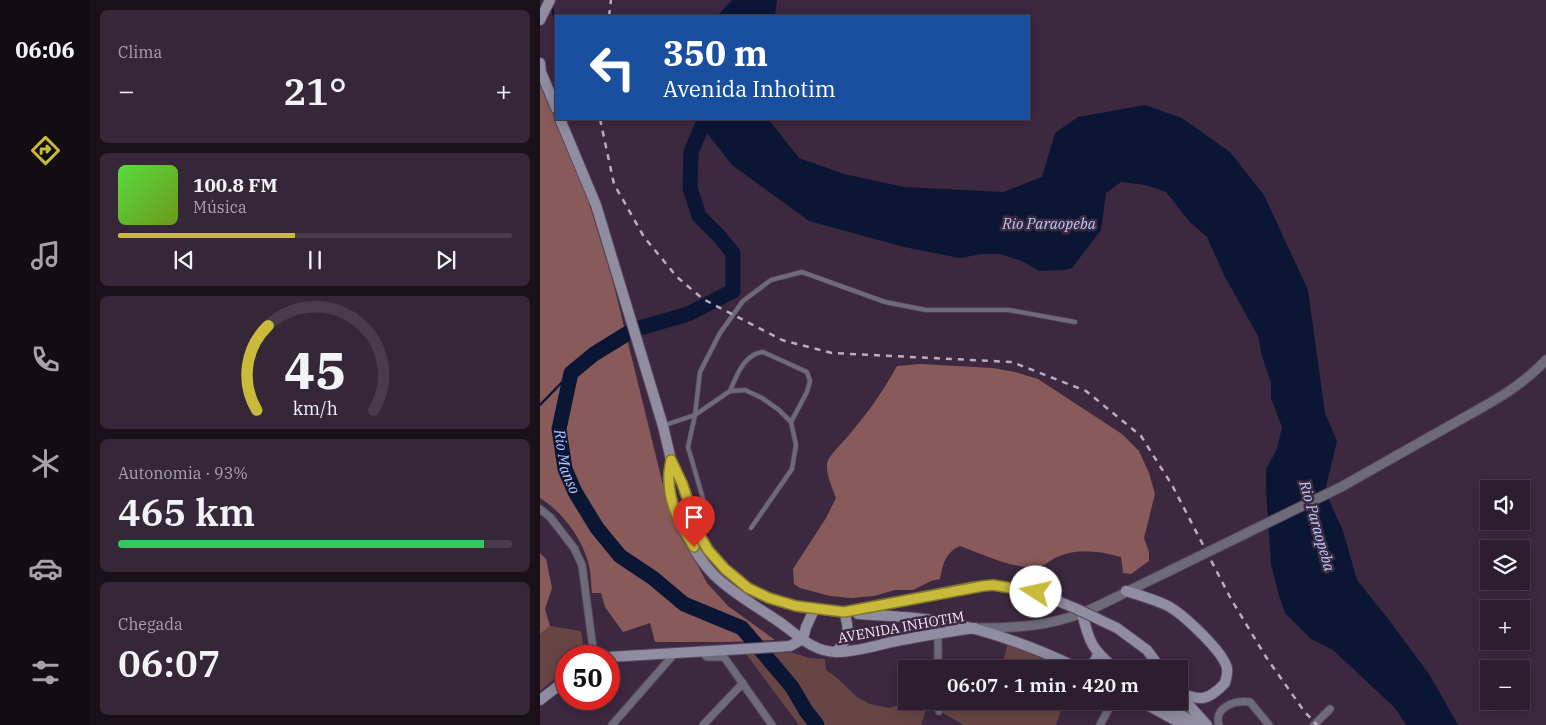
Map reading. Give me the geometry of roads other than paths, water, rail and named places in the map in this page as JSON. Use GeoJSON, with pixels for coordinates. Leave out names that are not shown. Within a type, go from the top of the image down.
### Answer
{"type":"FeatureCollection","features":[{"type":"Feature","properties":{"kind":"main road"},"geometry":{"type":"LineString","coordinates":[[540,20],[550,0]]}},
{"type":"Feature","properties":{"kind":"main road"},"geometry":{"type":"LineString","coordinates":[[540,63],[541,72],[555,106]]}},
{"type":"Feature","properties":{"kind":"main road","name":"AVENIDA INHOTIM"},"geometry":{"type":"LineString","coordinates":[[560,120],[596,205],[671,460],[682,483],[700,536],[708,550],[725,569],[748,588],[769,598],[796,606],[844,612],[986,586],[999,586],[1036,592],[1116,628],[1147,650],[1154,660]]}},
{"type":"Feature","properties":{"kind":"main road","name":"AVENIDA INHOTIM"},"geometry":{"type":"LineString","coordinates":[[671,460],[668,481],[677,517],[701,558],[713,574],[742,598],[779,621],[818,650],[836,652],[854,650],[938,633],[975,628]]}},
{"type":"Feature","properties":{"kind":"main road"},"geometry":{"type":"LineString","coordinates":[[1126,591],[1167,605],[1179,613],[1216,650],[1225,664],[1227,669],[1225,683],[1209,696],[1197,699],[1188,696]]}},
{"type":"Feature","properties":{"kind":"main road"},"geometry":{"type":"LineString","coordinates":[[620,656],[790,646],[803,639],[815,608]]}},
{"type":"Feature","properties":{"kind":"main road"},"geometry":{"type":"LineString","coordinates":[[836,652],[845,642],[848,634],[844,612],[937,620],[975,628],[1038,649],[1061,660]]}},
{"type":"Feature","properties":{"kind":"main road"},"geometry":{"type":"LineString","coordinates":[[1082,613],[1087,635],[1098,655],[1104,660]]}},
{"type":"Feature","properties":{"kind":"main road"},"geometry":{"type":"LineString","coordinates":[[1095,660],[1098,655]]}},
{"type":"Feature","properties":{"kind":"main road"},"geometry":{"type":"LineString","coordinates":[[540,700],[555,688]]}},
{"type":"Feature","properties":{"kind":"main road"},"geometry":{"type":"LineString","coordinates":[[1188,703],[1207,725]]}},
{"type":"Feature","properties":{"kind":"main road"},"geometry":{"type":"LineString","coordinates":[[1155,710],[1184,725]]}},
{"type":"Feature","properties":{"kind":"main road"},"geometry":{"type":"LineString","coordinates":[[1167,717],[1200,725]]}},
{"type":"Feature","properties":{"kind":"street"},"geometry":{"type":"LineString","coordinates":[[975,628],[1034,626],[1082,613],[1334,491],[1497,399],[1526,380],[1546,360]]}},
{"type":"Feature","properties":{"kind":"street"},"geometry":{"type":"LineString","coordinates":[[540,509],[550,516],[574,548],[582,565],[593,645]]}},
{"type":"Feature","properties":{"kind":"street"},"geometry":{"type":"LineString","coordinates":[[938,633],[938,660]]}},
{"type":"Feature","properties":{"kind":"street"},"geometry":{"type":"LineString","coordinates":[[701,651],[707,657],[724,657],[772,725]]}},
{"type":"Feature","properties":{"kind":"street"},"geometry":{"type":"LineString","coordinates":[[612,725],[675,653]]}},
{"type":"Feature","properties":{"kind":"street"},"geometry":{"type":"LineString","coordinates":[[703,725],[743,682]]}},
{"type":"Feature","properties":{"kind":"street"},"geometry":{"type":"LineString","coordinates":[[1219,725],[1220,712],[1225,706],[1240,700],[1250,702],[1270,725]]}},
{"type":"Feature","properties":{"kind":"street"},"geometry":{"type":"LineString","coordinates":[[1314,725],[1330,709]]}},
{"type":"Feature","properties":{"kind":"street"},"geometry":{"type":"LineString","coordinates":[[1100,725],[1109,710]]}},
{"type":"Feature","properties":{"kind":"lane"},"geometry":{"type":"LineString","coordinates":[[708,516],[688,447],[695,415],[700,372],[720,333],[743,301],[772,280],[802,272],[885,302],[926,310],[1009,310],[1075,322]]}},
{"type":"Feature","properties":{"kind":"lane"},"geometry":{"type":"LineString","coordinates":[[730,391],[738,372],[746,361],[758,353],[764,352],[807,372],[810,381],[807,392],[791,422]]}},
{"type":"Feature","properties":{"kind":"lane"},"geometry":{"type":"LineString","coordinates":[[662,426],[695,415],[730,391],[745,390],[762,398],[779,410],[791,422],[796,445],[792,469],[751,528]]}},
{"type":"Feature","properties":{"kind":"water"},"geometry":{"type":"Polygon","coordinates":[[[732,0],[777,0],[775,15],[718,15],[732,0]]]}},
{"type":"Feature","properties":{"kind":"water","name":"Rio Paraopeba"},"geometry":{"type":"Polygon","coordinates":[[[1145,105],[1182,118],[1230,152],[1264,195],[1308,290],[1325,413],[1337,441],[1325,491],[1343,531],[1357,580],[1429,674],[1458,725],[1406,725],[1395,708],[1333,650],[1311,639],[1285,613],[1271,564],[1266,491],[1266,469],[1277,449],[1282,427],[1271,398],[1271,383],[1258,336],[1225,277],[1207,237],[1189,221],[1166,192],[1146,185],[1121,182],[1106,193],[1101,230],[1072,268],[1039,271],[1022,261],[1000,254],[982,254],[960,258],[904,247],[809,221],[732,165],[697,120],[769,120],[799,158],[844,174],[904,187],[1003,192],[1042,177],[1055,133],[1078,117],[1145,105]]]}},
{"type":"Feature","properties":{"kind":"waterway"},"geometry":{"type":"LineString","coordinates":[[551,6],[555,18]]}},
{"type":"Feature","properties":{"kind":"waterway","name":"Rio Manso"},"geometry":{"type":"LineString","coordinates":[[705,120],[691,152],[690,188],[699,216],[733,253],[733,291],[688,314],[633,330],[594,354],[571,373],[559,429],[565,469],[575,492],[597,528],[620,556],[653,578],[684,604],[742,628],[792,687],[817,725]]}},
{"type":"Feature","properties":{"kind":"waterway"},"geometry":{"type":"LineString","coordinates":[[540,405],[571,373]]}},
{"type":"Feature","properties":{"kind":"railway"},"geometry":{"type":"LineString","coordinates":[[609,15],[611,0]]}},
{"type":"Feature","properties":{"kind":"railway"},"geometry":{"type":"LineString","coordinates":[[600,120],[614,184],[644,237],[677,277],[703,299],[782,340],[832,353],[1012,362],[1086,391],[1141,436],[1172,485],[1231,599],[1266,657],[1304,711],[1317,725]]}}]}
